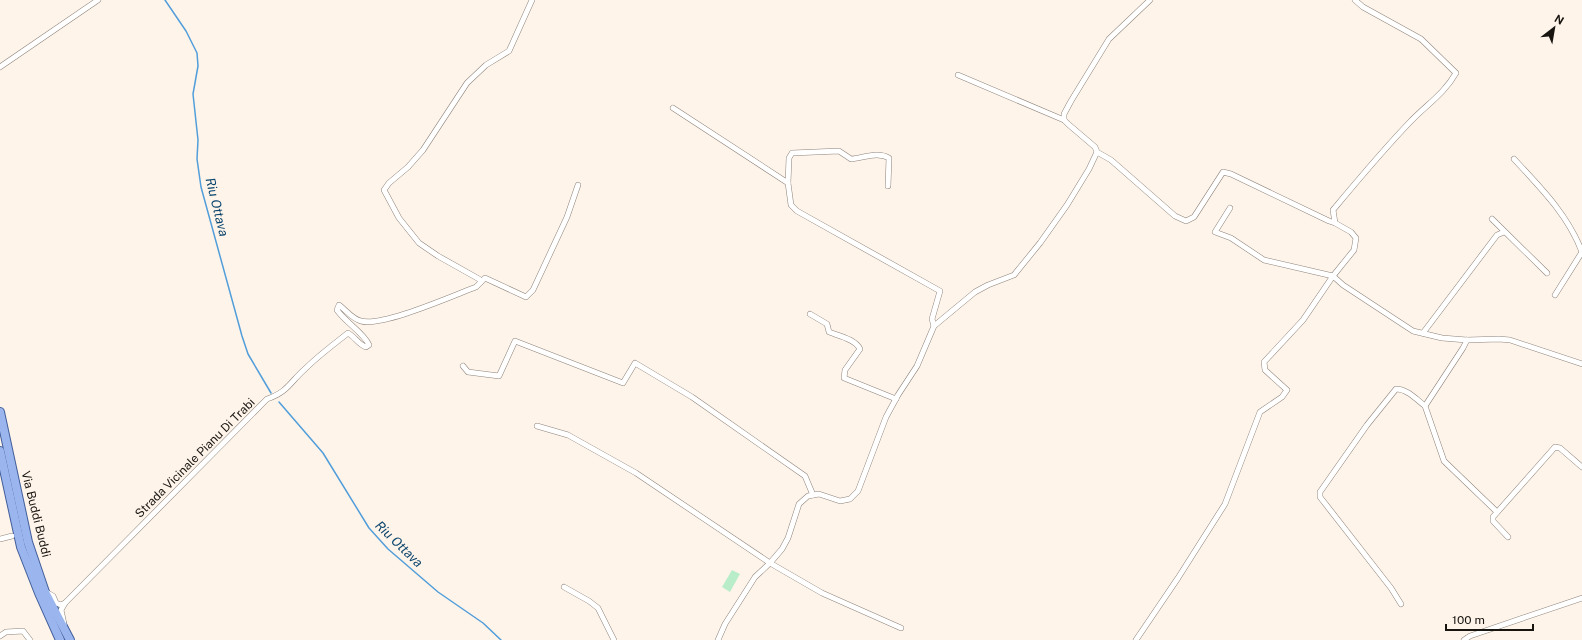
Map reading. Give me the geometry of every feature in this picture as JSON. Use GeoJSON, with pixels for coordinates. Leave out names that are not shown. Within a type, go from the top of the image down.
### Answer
{"type":"FeatureCollection","features":[{"type":"Feature","properties":{"kind":"main road","name":"Via Buddi Buddi"},"geometry":{"type":"LineString","coordinates":[[0,412],[28,542],[45,592],[70,640]]}},
{"type":"Feature","properties":{"kind":"main road","name":"Via Buddi Buddi"},"geometry":{"type":"LineString","coordinates":[[0,452],[21,546],[38,593],[60,640]]}},
{"type":"Feature","properties":{"kind":"street"},"geometry":{"type":"LineString","coordinates":[[0,67],[98,0]]}},
{"type":"Feature","properties":{"kind":"street"},"geometry":{"type":"LineString","coordinates":[[532,0],[509,50],[486,66],[467,83],[423,150],[408,167],[388,183],[384,190],[399,218],[419,243],[438,256],[479,279],[481,282],[485,278],[526,297],[533,290],[567,217],[578,185]]}},
{"type":"Feature","properties":{"kind":"street"},"geometry":{"type":"LineString","coordinates":[[1064,120],[1064,114],[1071,101],[1109,39],[1150,0]]}},
{"type":"Feature","properties":{"kind":"street"},"geometry":{"type":"LineString","coordinates":[[1335,223],[1333,210],[1381,152],[1419,112],[1431,103],[1449,85],[1456,73],[1421,39],[1364,7],[1355,0]]}},
{"type":"Feature","properties":{"kind":"street"},"geometry":{"type":"LineString","coordinates":[[958,75],[1064,120],[1095,147],[1098,152],[1111,160],[1175,216],[1186,221],[1194,217],[1223,172],[1231,174],[1335,223],[1350,232],[1356,238],[1354,250],[1333,276],[1302,320],[1264,362],[1265,370],[1287,390],[1282,397],[1260,412],[1226,504],[1136,640]]}},
{"type":"Feature","properties":{"kind":"street"},"geometry":{"type":"LineString","coordinates":[[673,108],[788,183]]}},
{"type":"Feature","properties":{"kind":"street"},"geometry":{"type":"LineString","coordinates":[[888,186],[889,158],[884,155],[874,155],[851,159],[839,151],[792,153],[789,158],[788,183],[791,204],[797,211],[940,291],[932,319],[934,326]]}},
{"type":"Feature","properties":{"kind":"street"},"geometry":{"type":"LineString","coordinates":[[718,640],[725,624],[755,576],[770,563],[782,549],[788,538],[799,504],[808,496],[820,494],[840,501],[850,499],[858,491],[886,417],[917,366],[934,326],[975,292],[988,285],[1014,275],[1040,243],[1067,205],[1098,152]]}},
{"type":"Feature","properties":{"kind":"street"},"geometry":{"type":"LineString","coordinates":[[1514,159],[1552,200],[1565,217],[1578,240],[1582,252],[1556,295]]}},
{"type":"Feature","properties":{"kind":"street"},"geometry":{"type":"LineString","coordinates":[[1230,208],[1215,232],[1231,238],[1264,260],[1333,276],[1343,285],[1413,331],[1442,338],[1467,340],[1510,340],[1582,364]]}},
{"type":"Feature","properties":{"kind":"street"},"geometry":{"type":"LineString","coordinates":[[1492,219],[1547,272]]}},
{"type":"Feature","properties":{"kind":"street"},"geometry":{"type":"LineString","coordinates":[[1423,333],[1497,235],[1504,232]]}},
{"type":"Feature","properties":{"kind":"street","name":"Strada Vicinale Pianu Di Trabi"},"geometry":{"type":"LineString","coordinates":[[65,603],[268,399],[278,396],[292,384],[304,369],[348,333],[353,336],[361,346],[366,348],[369,345],[366,339],[341,316],[337,310],[339,304],[352,317],[360,321],[369,322],[384,320],[476,287],[481,282]]}},
{"type":"Feature","properties":{"kind":"street"},"geometry":{"type":"LineString","coordinates":[[810,314],[827,324],[829,332],[858,345],[860,349],[845,370],[844,378],[896,399]]}},
{"type":"Feature","properties":{"kind":"street"},"geometry":{"type":"LineString","coordinates":[[463,366],[468,372],[499,376],[515,340],[623,384],[635,363],[690,396],[805,476],[813,495]]}},
{"type":"Feature","properties":{"kind":"street"},"geometry":{"type":"LineString","coordinates":[[1425,406],[1467,340]]}},
{"type":"Feature","properties":{"kind":"street"},"geometry":{"type":"LineString","coordinates":[[1401,604],[1391,588],[1320,497],[1320,492],[1367,425],[1396,389],[1406,392],[1425,406],[1444,461],[1497,512]]}},
{"type":"Feature","properties":{"kind":"street"},"geometry":{"type":"LineString","coordinates":[[537,426],[568,435],[636,474],[770,563],[824,594],[901,628]]}},
{"type":"Feature","properties":{"kind":"street"},"geometry":{"type":"LineString","coordinates":[[1508,536],[1494,521],[1493,517],[1555,447],[1560,448],[1582,467]]}},
{"type":"Feature","properties":{"kind":"street"},"geometry":{"type":"LineString","coordinates":[[0,539],[12,536]]}},
{"type":"Feature","properties":{"kind":"street"},"geometry":{"type":"LineString","coordinates":[[564,587],[598,608],[614,640]]}},
{"type":"Feature","properties":{"kind":"street"},"geometry":{"type":"LineString","coordinates":[[45,592],[53,596],[56,603],[60,605],[65,603]]}},
{"type":"Feature","properties":{"kind":"street"},"geometry":{"type":"LineString","coordinates":[[1464,640],[1470,636],[1582,598]]}},
{"type":"Feature","properties":{"kind":"street"},"geometry":{"type":"LineString","coordinates":[[63,628],[64,620],[61,610],[65,603]]}},
{"type":"Feature","properties":{"kind":"street"},"geometry":{"type":"LineString","coordinates":[[0,636],[6,632],[23,631],[30,640]]}},
{"type":"Feature","properties":{"kind":"green space"},"geometry":{"type":"Polygon","coordinates":[[[732,570],[740,574],[730,592],[722,587],[732,570]]]}},
{"type":"Feature","properties":{"kind":"waterway","name":"Riu Ottava"},"geometry":{"type":"LineString","coordinates":[[165,0],[186,31],[197,53],[198,66],[193,94],[198,140],[197,159],[201,187],[248,354],[271,393]]}},
{"type":"Feature","properties":{"kind":"waterway","name":"Riu Ottava"},"geometry":{"type":"LineString","coordinates":[[279,402],[323,453],[369,528],[388,549],[438,592],[483,623],[501,640]]}}]}
